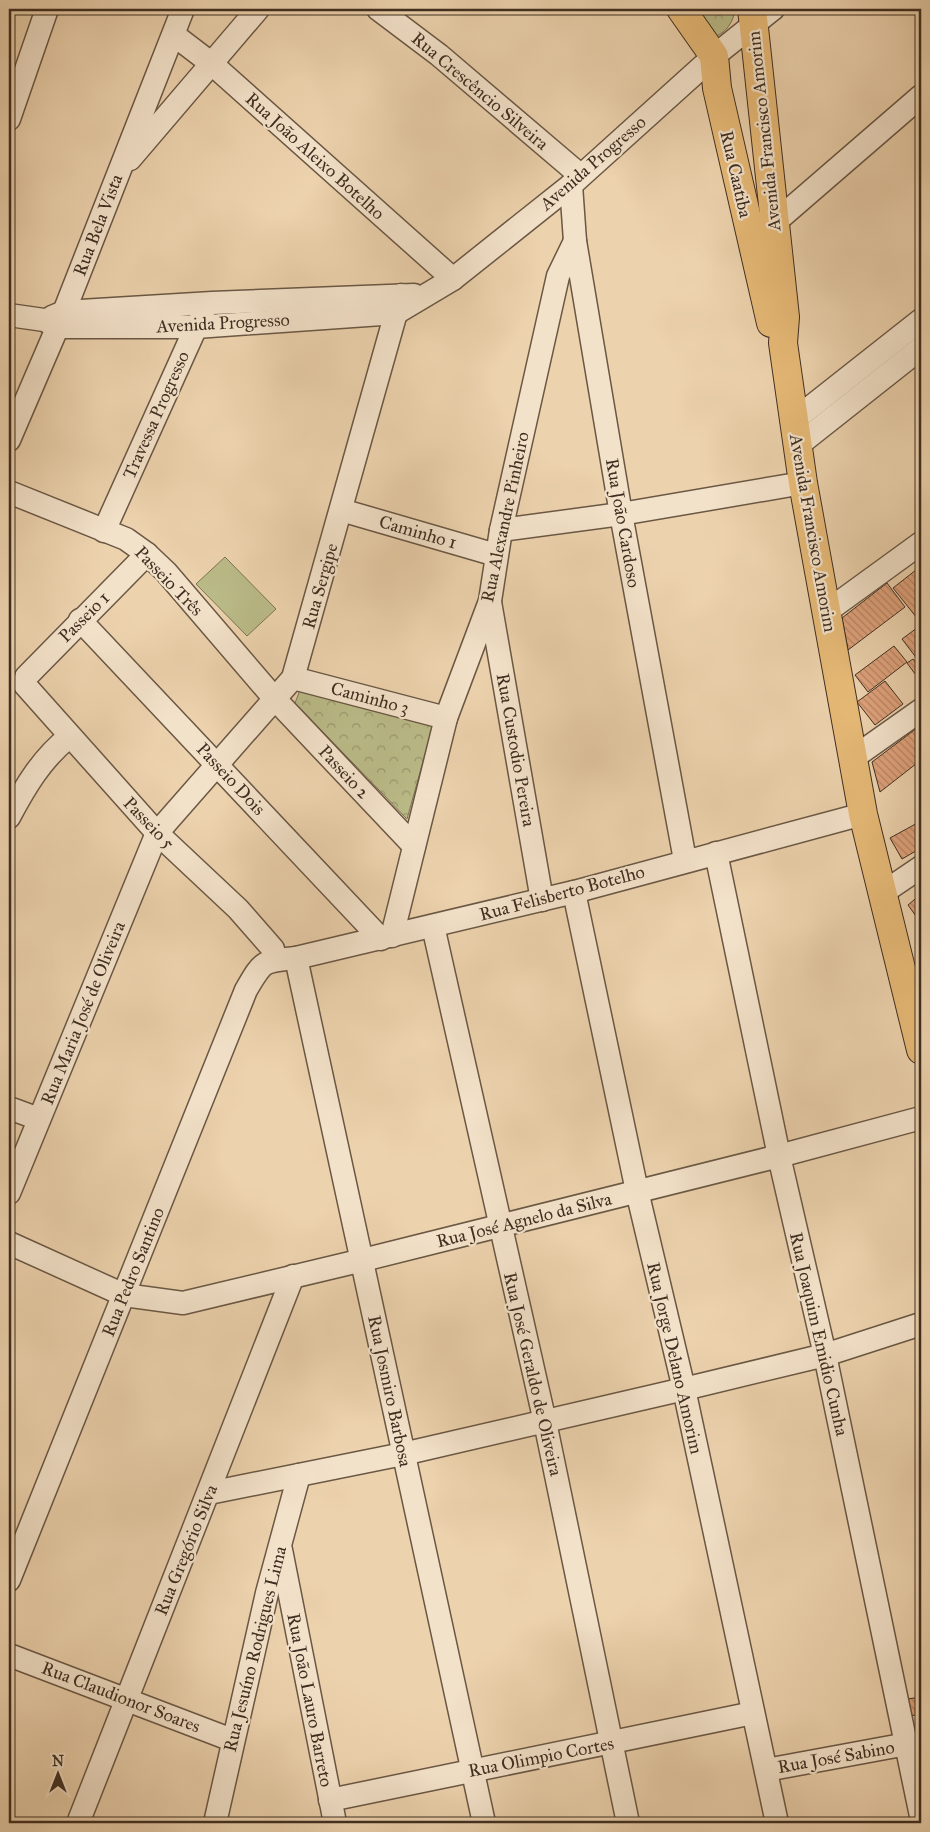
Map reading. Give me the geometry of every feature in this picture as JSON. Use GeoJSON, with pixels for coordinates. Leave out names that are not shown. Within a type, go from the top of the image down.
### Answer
{"type":"FeatureCollection","features":[{"type":"Feature","properties":{"kind":"main road"},"geometry":{"type":"LineString","coordinates":[[681,9],[714,56]]}},
{"type":"Feature","properties":{"kind":"main road","name":"Avenida Francisco Amorim"},"geometry":{"type":"LineString","coordinates":[[759,13],[774,224],[784,317],[783,343],[795,434],[863,814],[884,892],[921,1050]]}},
{"type":"Feature","properties":{"kind":"main road","name":"Rua Caatiba"},"geometry":{"type":"LineString","coordinates":[[714,56],[716,88],[751,243],[772,330],[783,343]]}},
{"type":"Feature","properties":{"kind":"street"},"geometry":{"type":"LineString","coordinates":[[9,119],[46,9]]}},
{"type":"Feature","properties":{"kind":"street","name":"Rua Bela Vista"},"geometry":{"type":"LineString","coordinates":[[9,440],[55,320],[119,172],[184,9]]}},
{"type":"Feature","properties":{"kind":"street"},"geometry":{"type":"LineString","coordinates":[[119,172],[258,9]]}},
{"type":"Feature","properties":{"kind":"street","name":"Rua Crescêncio Silveira"},"geometry":{"type":"LineString","coordinates":[[378,9],[439,55],[576,180]]}},
{"type":"Feature","properties":{"kind":"street","name":"Avenida Progresso"},"geometry":{"type":"LineString","coordinates":[[9,315],[55,320],[196,327],[398,304],[428,296],[453,279],[576,180],[759,13]]}},
{"type":"Feature","properties":{"kind":"street","name":"Rua João Aleixo Botelho"},"geometry":{"type":"LineString","coordinates":[[174,36],[212,64],[453,279]]}},
{"type":"Feature","properties":{"kind":"street"},"geometry":{"type":"LineString","coordinates":[[751,243],[921,96]]}},
{"type":"Feature","properties":{"kind":"street","name":"Rua João Cardoso"},"geometry":{"type":"LineString","coordinates":[[576,180],[575,241],[621,514],[685,860]]}},
{"type":"Feature","properties":{"kind":"street","name":"Rua Alexandre Pinheiro"},"geometry":{"type":"LineString","coordinates":[[387,937],[414,846],[446,718],[490,601],[501,530],[558,276],[575,241]]}},
{"type":"Feature","properties":{"kind":"street","name":"Avenida Progresso"},"geometry":{"type":"LineString","coordinates":[[55,320],[212,303],[398,304]]}},
{"type":"Feature","properties":{"kind":"street","name":"Travessa Progresso"},"geometry":{"type":"LineString","coordinates":[[104,530],[196,327],[212,303]]}},
{"type":"Feature","properties":{"kind":"street","name":"Rua Sergipe"},"geometry":{"type":"LineString","coordinates":[[157,833],[216,763],[293,678],[398,304]]}},
{"type":"Feature","properties":{"kind":"street"},"geometry":{"type":"LineString","coordinates":[[795,434],[921,320]]}},
{"type":"Feature","properties":{"kind":"street"},"geometry":{"type":"LineString","coordinates":[[795,434],[921,348]]}},
{"type":"Feature","properties":{"kind":"street"},"geometry":{"type":"LineString","coordinates":[[501,530],[621,514],[803,483]]}},
{"type":"Feature","properties":{"kind":"street","name":"Passeio Três"},"geometry":{"type":"LineString","coordinates":[[9,492],[126,539],[147,554],[166,572],[274,698]]}},
{"type":"Feature","properties":{"kind":"street","name":"Caminho 1"},"geometry":{"type":"LineString","coordinates":[[341,510],[496,555]]}},
{"type":"Feature","properties":{"kind":"street"},"geometry":{"type":"LineString","coordinates":[[826,612],[921,543]]}},
{"type":"Feature","properties":{"kind":"street","name":"Passeio 1"},"geometry":{"type":"LineString","coordinates":[[24,682],[26,677],[80,620],[147,554]]}},
{"type":"Feature","properties":{"kind":"street","name":"Rua Custodio Pereira"},"geometry":{"type":"LineString","coordinates":[[490,601],[542,900]]}},
{"type":"Feature","properties":{"kind":"street","name":"Passeio Dois"},"geometry":{"type":"LineString","coordinates":[[80,620],[216,763],[387,937]]}},
{"type":"Feature","properties":{"kind":"street","name":"Caminho 3"},"geometry":{"type":"LineString","coordinates":[[293,678],[446,718]]}},
{"type":"Feature","properties":{"kind":"street","name":"Passeio 5"},"geometry":{"type":"LineString","coordinates":[[24,682],[26,688],[157,833],[238,909],[273,949],[277,961]]}},
{"type":"Feature","properties":{"kind":"street","name":"Passeio 2"},"geometry":{"type":"LineString","coordinates":[[274,698],[414,846]]}},
{"type":"Feature","properties":{"kind":"street"},"geometry":{"type":"LineString","coordinates":[[853,758],[921,710]]}},
{"type":"Feature","properties":{"kind":"street"},"geometry":{"type":"LineString","coordinates":[[9,817],[34,774],[55,749],[70,737]]}},
{"type":"Feature","properties":{"kind":"street","name":"Rua Felisberto Botelho"},"geometry":{"type":"LineString","coordinates":[[277,961],[387,937],[574,892],[685,860],[863,814]]}},
{"type":"Feature","properties":{"kind":"street","name":"Rua Maria José de Oliveira"},"geometry":{"type":"LineString","coordinates":[[9,1193],[157,833]]}},
{"type":"Feature","properties":{"kind":"street","name":"Rua Joaquim Emidio Cunha"},"geometry":{"type":"LineString","coordinates":[[716,853],[779,1156],[825,1355],[921,1816]]}},
{"type":"Feature","properties":{"kind":"street"},"geometry":{"type":"LineString","coordinates":[[884,892],[921,867]]}},
{"type":"Feature","properties":{"kind":"street","name":"Rua Jorge Delano Amorim"},"geometry":{"type":"LineString","coordinates":[[574,892],[637,1191],[684,1389],[777,1823]]}},
{"type":"Feature","properties":{"kind":"street","name":"Rua José Geraldo de Oliveira"},"geometry":{"type":"LineString","coordinates":[[433,926],[499,1226],[545,1422],[628,1823]]}},
{"type":"Feature","properties":{"kind":"street","name":"Rua Josmiro Barbosa"},"geometry":{"type":"LineString","coordinates":[[277,961],[363,1260],[403,1454],[484,1823]]}},
{"type":"Feature","properties":{"kind":"street","name":"Rua Pedro Santino"},"geometry":{"type":"LineString","coordinates":[[9,1580],[246,990],[277,961]]}},
{"type":"Feature","properties":{"kind":"street"},"geometry":{"type":"LineString","coordinates":[[9,1108],[39,1119]]}},
{"type":"Feature","properties":{"kind":"street","name":"Rua José Agnelo da Silva"},"geometry":{"type":"LineString","coordinates":[[9,1242],[124,1295],[183,1303],[779,1156],[921,1118]]}},
{"type":"Feature","properties":{"kind":"street","name":"Rua Gregório Silva"},"geometry":{"type":"LineString","coordinates":[[78,1823],[125,1698],[209,1494],[293,1276]]}},
{"type":"Feature","properties":{"kind":"street"},"geometry":{"type":"LineString","coordinates":[[209,1494],[403,1454],[684,1389],[825,1355],[921,1324]]}},
{"type":"Feature","properties":{"kind":"street","name":"Rua Jesuíno Rodrigues Lima"},"geometry":{"type":"LineString","coordinates":[[215,1823],[232,1740],[267,1594],[299,1475]]}},
{"type":"Feature","properties":{"kind":"street","name":"Rua João Lauro Barreto"},"geometry":{"type":"LineString","coordinates":[[280,1546],[335,1823]]}},
{"type":"Feature","properties":{"kind":"street","name":"Rua Claudionor Soares"},"geometry":{"type":"LineString","coordinates":[[9,1655],[232,1740]]}},
{"type":"Feature","properties":{"kind":"street","name":"Rua Olimpio Cortes"},"geometry":{"type":"LineString","coordinates":[[330,1800],[753,1713]]}},
{"type":"Feature","properties":{"kind":"street","name":"Rua José Sabino"},"geometry":{"type":"LineString","coordinates":[[766,1770],[907,1744]]}},
{"type":"Feature","properties":{"kind":"green space"},"geometry":{"type":"Polygon","coordinates":[[[689,9],[735,9],[733,18],[725,30],[713,37],[689,9]]]}},
{"type":"Feature","properties":{"kind":"green space"},"geometry":{"type":"Polygon","coordinates":[[[225,557],[276,609],[247,636],[196,584],[225,557]]]}},
{"type":"Feature","properties":{"kind":"green space"},"geometry":{"type":"Polygon","coordinates":[[[300,690],[433,726],[407,819],[295,703],[300,690]]]}},
{"type":"Feature","properties":{"kind":"building"},"geometry":{"type":"Polygon","coordinates":[[[921,566],[921,615],[917,618],[893,588],[921,566]]]}},
{"type":"Feature","properties":{"kind":"building"},"geometry":{"type":"Polygon","coordinates":[[[887,583],[905,607],[848,650],[842,618],[887,583]]]}},
{"type":"Feature","properties":{"kind":"building"},"geometry":{"type":"Polygon","coordinates":[[[921,625],[921,664],[902,639],[921,625]]]}},
{"type":"Feature","properties":{"kind":"building"},"geometry":{"type":"Polygon","coordinates":[[[894,646],[907,662],[868,692],[855,675],[894,646]]]}},
{"type":"Feature","properties":{"kind":"building"},"geometry":{"type":"Polygon","coordinates":[[[913,659],[921,670],[921,682],[907,663],[913,659]]]}},
{"type":"Feature","properties":{"kind":"building"},"geometry":{"type":"Polygon","coordinates":[[[885,681],[903,704],[875,725],[857,702],[885,681]]]}},
{"type":"Feature","properties":{"kind":"building"},"geometry":{"type":"Polygon","coordinates":[[[921,725],[921,760],[880,792],[872,762],[921,725]]]}},
{"type":"Feature","properties":{"kind":"building"},"geometry":{"type":"Polygon","coordinates":[[[921,821],[921,848],[902,859],[890,838],[921,821]]]}},
{"type":"Feature","properties":{"kind":"building"},"geometry":{"type":"Polygon","coordinates":[[[921,894],[921,923],[908,905],[921,894]]]}},
{"type":"Feature","properties":{"kind":"building"},"geometry":{"type":"Polygon","coordinates":[[[921,1697],[921,1714],[910,1716],[907,1699],[921,1697]]]}}]}
